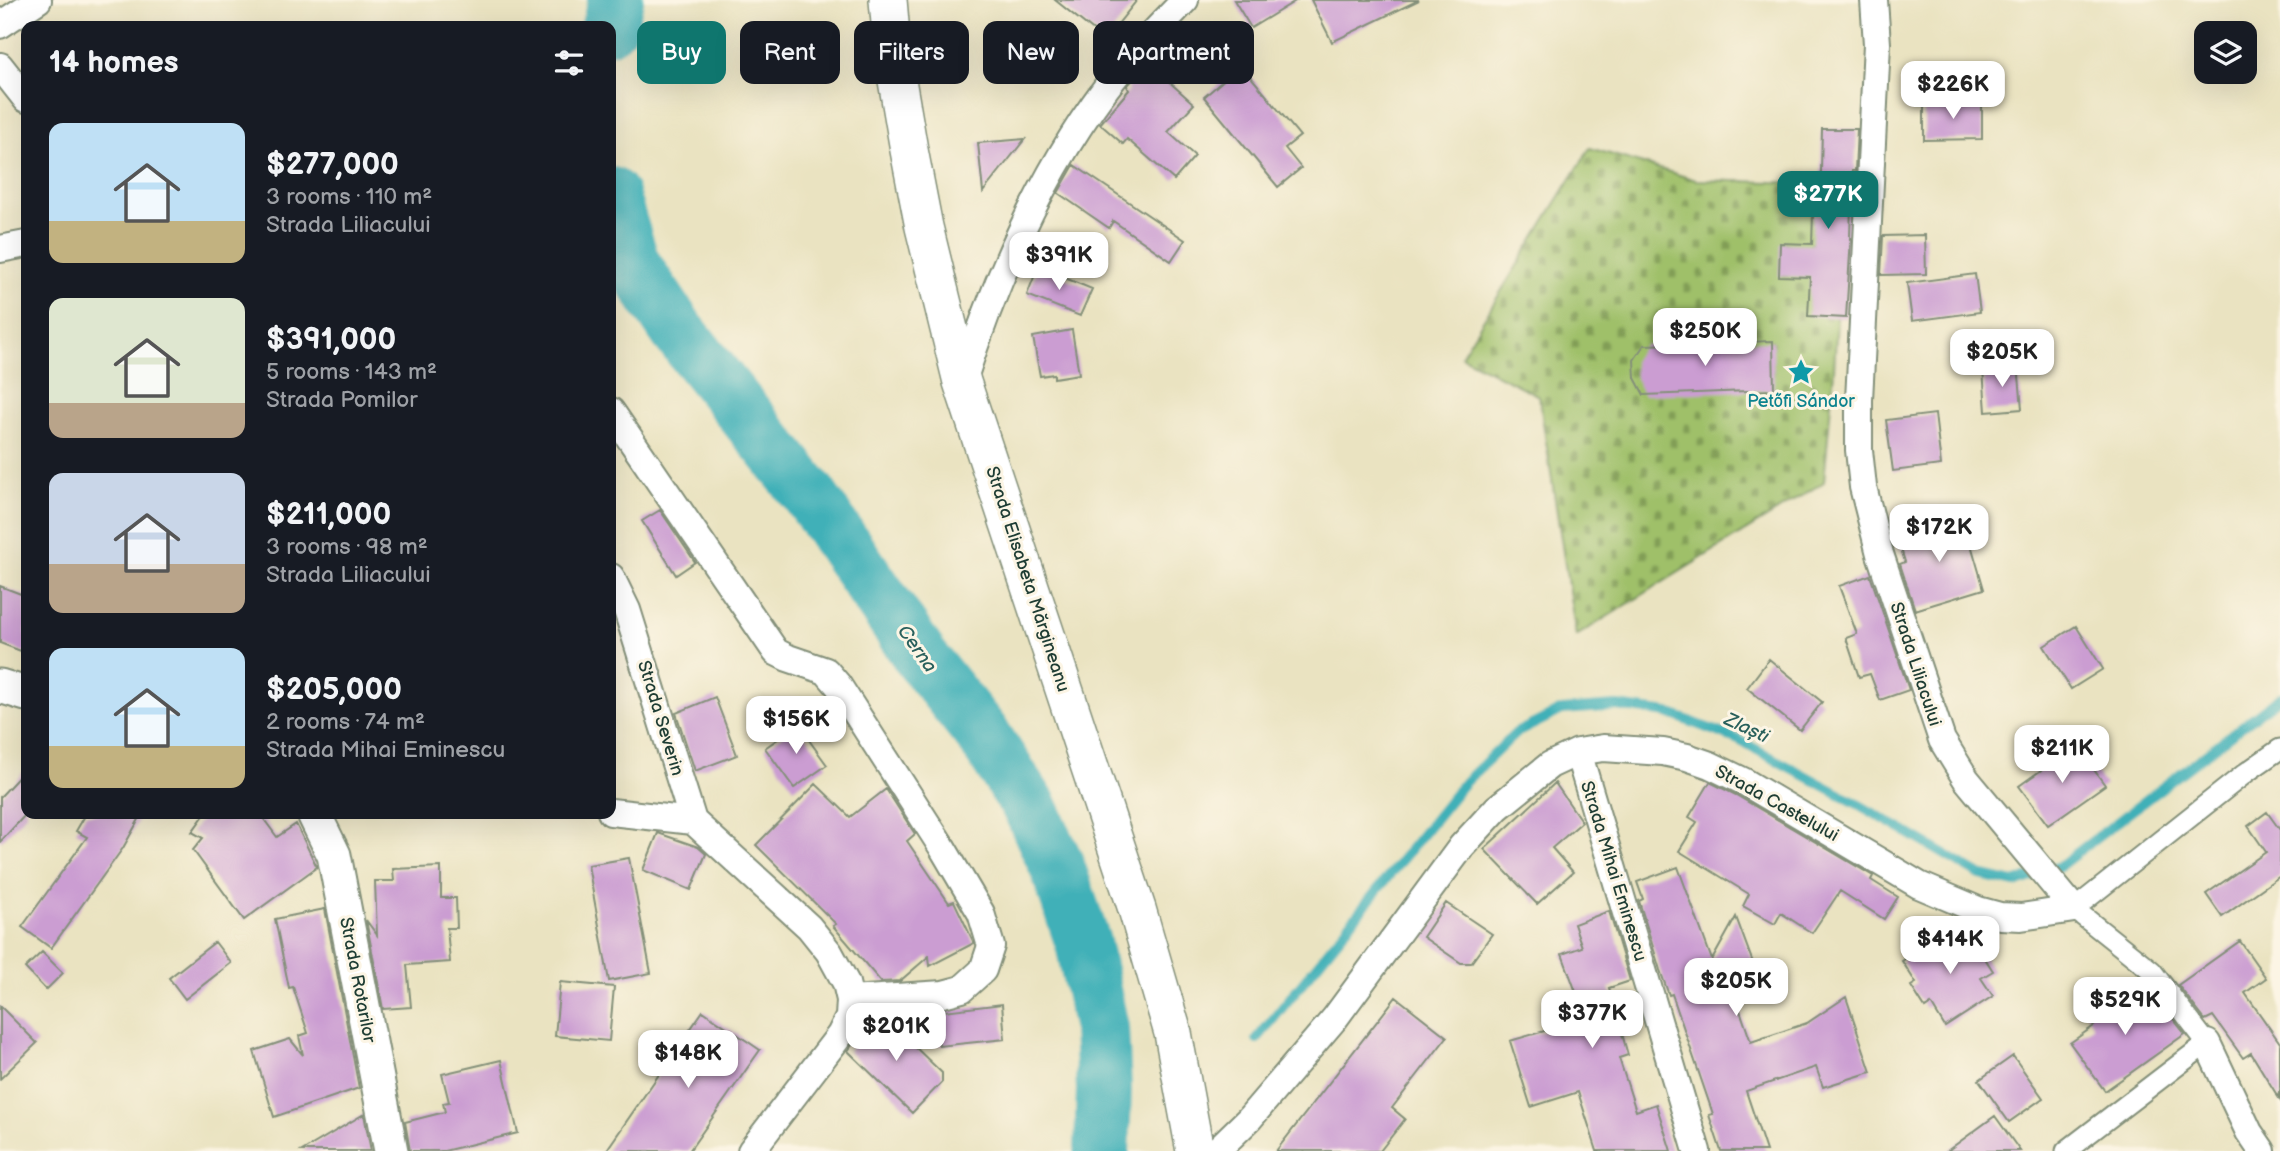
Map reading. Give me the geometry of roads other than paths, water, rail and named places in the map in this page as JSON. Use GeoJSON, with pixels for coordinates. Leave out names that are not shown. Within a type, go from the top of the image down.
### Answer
{"type":"FeatureCollection","features":[{"type":"Feature","properties":{"kind":"main road","name":"Strada Elisabeta Mărgineanu"},"geometry":{"type":"LineString","coordinates":[[888,0],[893,57],[909,150],[962,382],[1137,909],[1173,1033],[1195,1151]]}},
{"type":"Feature","properties":{"kind":"street"},"geometry":{"type":"LineString","coordinates":[[0,25],[38,0]]}},
{"type":"Feature","properties":{"kind":"street"},"geometry":{"type":"LineString","coordinates":[[962,382],[980,328],[1020,230],[1063,154],[1106,88],[1185,0]]}},
{"type":"Feature","properties":{"kind":"street","name":"Strada Liliacului"},"geometry":{"type":"LineString","coordinates":[[1874,0],[1877,44],[1858,400],[1863,487],[1880,554],[1942,740],[1966,779],[2074,909]]}},
{"type":"Feature","properties":{"kind":"street"},"geometry":{"type":"LineString","coordinates":[[0,65],[21,92]]}},
{"type":"Feature","properties":{"kind":"street"},"geometry":{"type":"LineString","coordinates":[[0,249],[21,244]]}},
{"type":"Feature","properties":{"kind":"street"},"geometry":{"type":"LineString","coordinates":[[616,418],[776,652],[826,671],[838,685],[981,912],[991,946],[983,970],[962,989],[943,994],[850,1000]]}},
{"type":"Feature","properties":{"kind":"street","name":"Strada Severin"},"geometry":{"type":"LineString","coordinates":[[616,587],[627,610],[693,821]]}},
{"type":"Feature","properties":{"kind":"street"},"geometry":{"type":"LineString","coordinates":[[0,686],[21,692]]}},
{"type":"Feature","properties":{"kind":"street","name":"Strada Castelului"},"geometry":{"type":"LineString","coordinates":[[1216,1151],[1249,1119],[1335,1018],[1462,846],[1497,808],[1550,765],[1578,752],[1603,748],[1663,752],[1710,765],[1743,781],[1919,885],[1978,910],[2000,916],[2021,917],[2074,909],[2280,749]]}},
{"type":"Feature","properties":{"kind":"street","name":"Strada Mihai Eminescu"},"geometry":{"type":"LineString","coordinates":[[1578,752],[1697,1151]]}},
{"type":"Feature","properties":{"kind":"street"},"geometry":{"type":"LineString","coordinates":[[616,813],[693,821],[809,927],[829,952],[846,983],[850,1000],[849,1017],[840,1035],[751,1151]]}},
{"type":"Feature","properties":{"kind":"street","name":"Strada Rotarilor"},"geometry":{"type":"LineString","coordinates":[[316,819],[334,855],[391,1151]]}},
{"type":"Feature","properties":{"kind":"street"},"geometry":{"type":"LineString","coordinates":[[2074,909],[2152,971],[2207,1043],[2249,1132],[2262,1151]]}},
{"type":"Feature","properties":{"kind":"street"},"geometry":{"type":"LineString","coordinates":[[2066,1151],[2207,1043]]}},
{"type":"Feature","properties":{"kind":"waterway","name":"Cerna"},"geometry":{"type":"LineString","coordinates":[[610,21],[616,0]]}},
{"type":"Feature","properties":{"kind":"waterway","name":"Cerna"},"geometry":{"type":"LineString","coordinates":[[616,211],[632,263],[677,330],[808,493],[922,659],[983,735],[1030,807],[1057,866],[1083,943],[1101,1028],[1104,1089],[1102,1151]]}},
{"type":"Feature","properties":{"kind":"waterway","name":"Zlaști"},"geometry":{"type":"LineString","coordinates":[[1257,1039],[1463,784],[1516,733],[1562,710],[1617,706],[1668,713],[1739,740],[1856,803],[1980,875],[2015,883],[2060,866],[2280,697]]}},
{"type":"Feature","properties":{"kind":"place","name":"Petőfi Sándor"},"geometry":{"type":"Point","coordinates":[1801,372]}}]}
